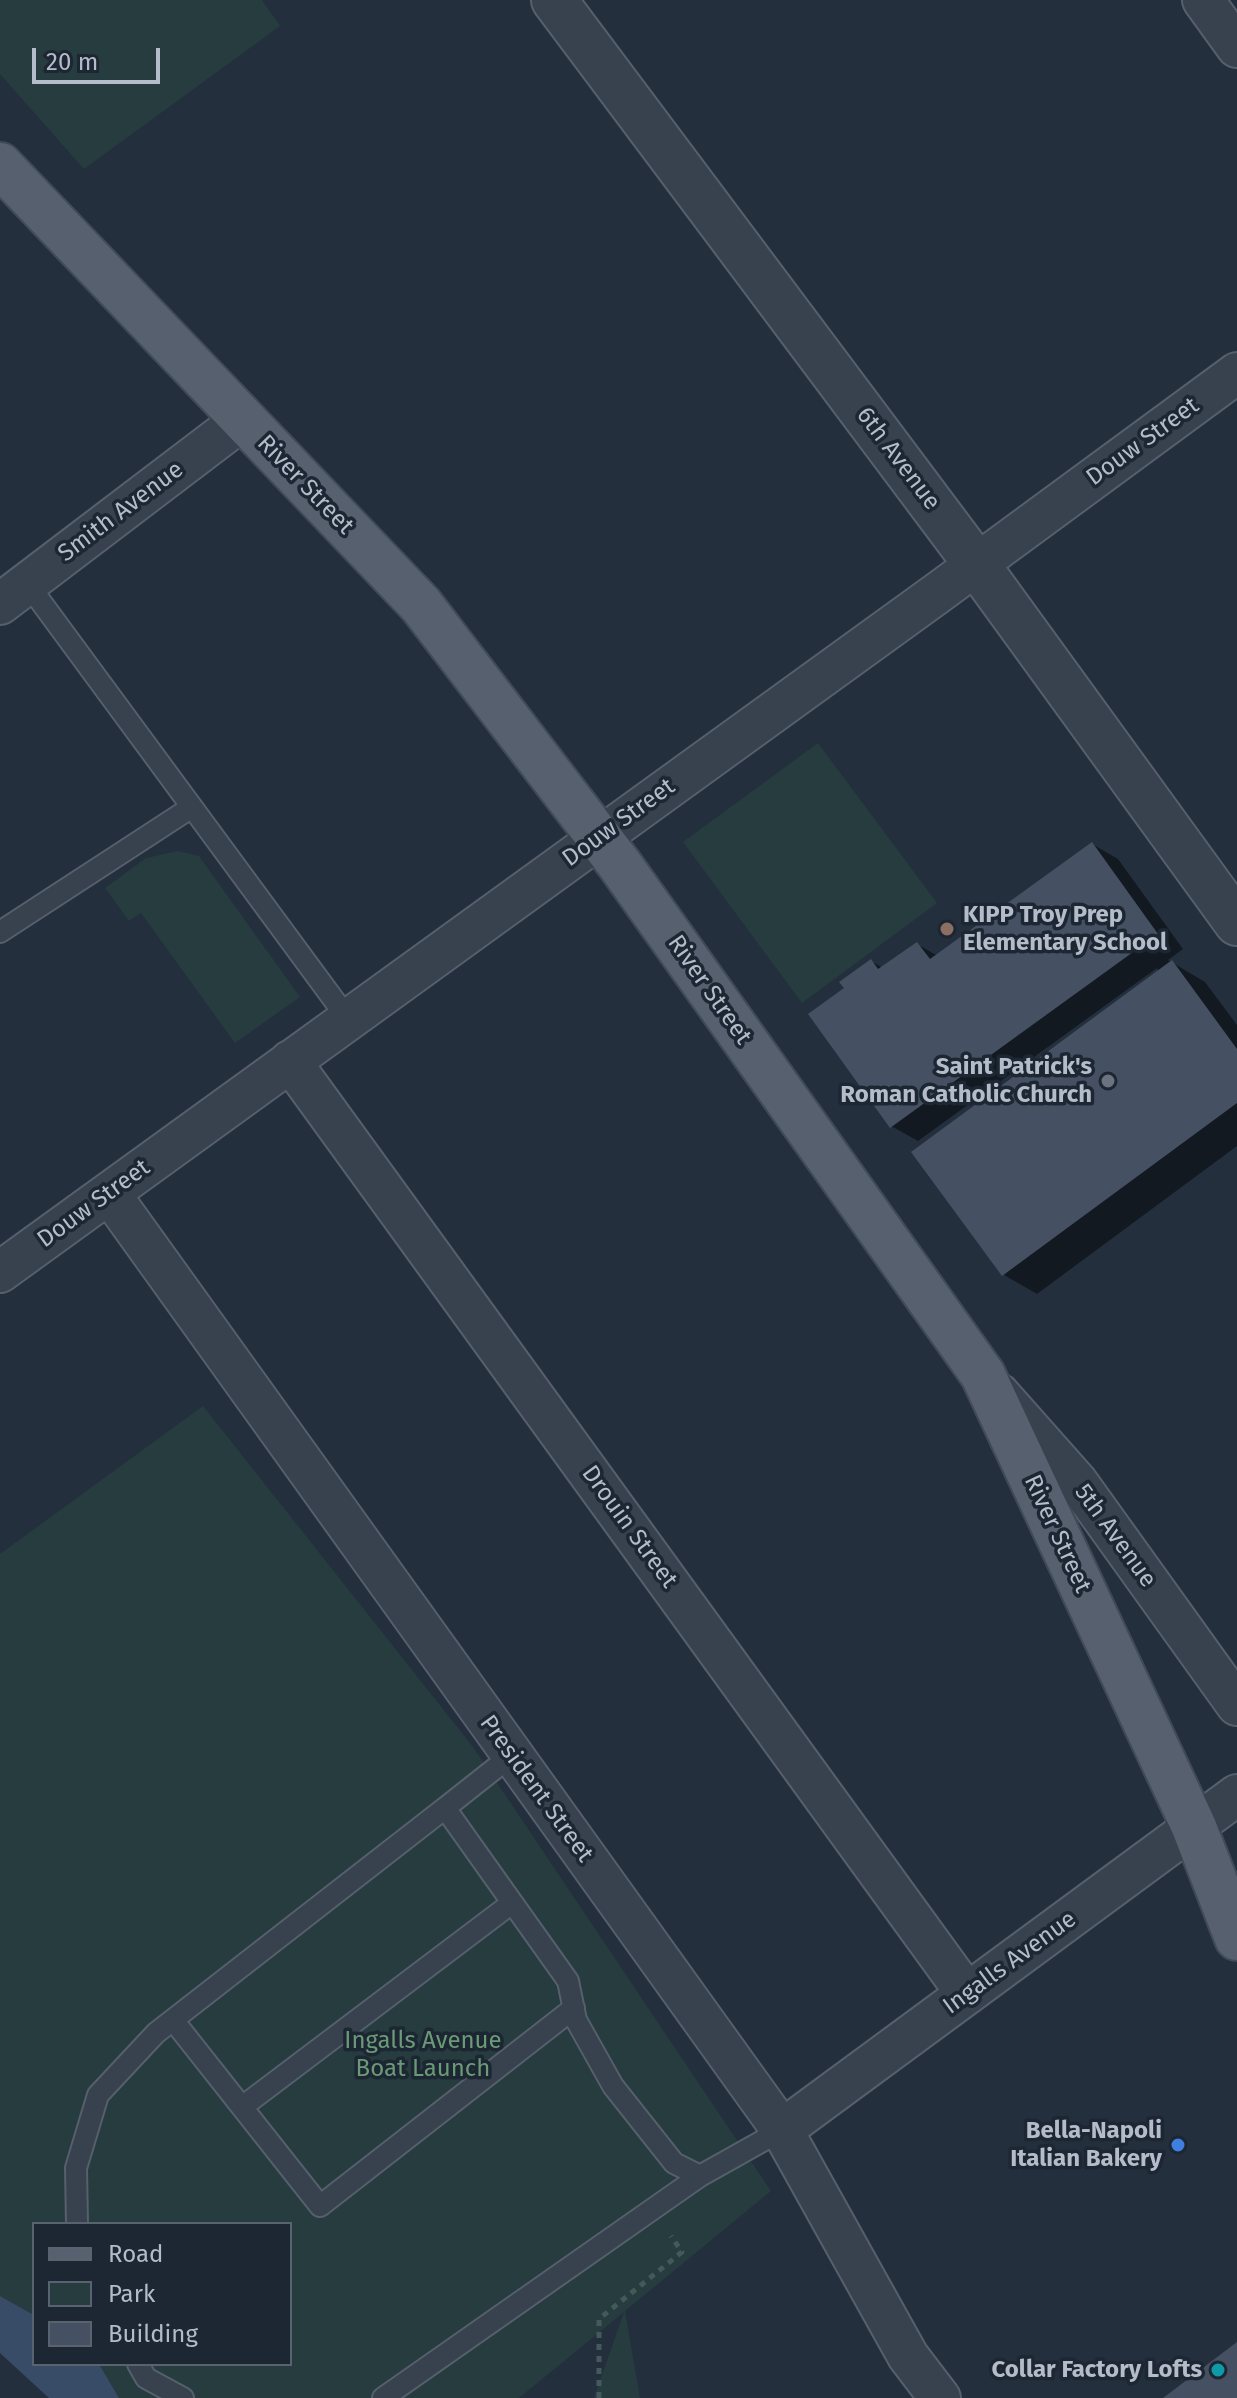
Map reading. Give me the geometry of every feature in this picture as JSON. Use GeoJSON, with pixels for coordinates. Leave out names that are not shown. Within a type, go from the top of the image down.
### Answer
{"type":"FeatureCollection","features":[{"type":"Feature","properties":{"kind":"main road","name":"River Street"},"geometry":{"type":"LineString","coordinates":[[0,165],[421,605],[599,837],[983,1375],[1194,1827],[1237,1938]]}},
{"type":"Feature","properties":{"kind":"street","name":"6th Avenue"},"geometry":{"type":"LineString","coordinates":[[554,0],[977,565],[1237,923]]}},
{"type":"Feature","properties":{"kind":"street"},"geometry":{"type":"LineString","coordinates":[[1203,0],[1237,47]]}},
{"type":"Feature","properties":{"kind":"street","name":"Douw Street"},"geometry":{"type":"LineString","coordinates":[[0,1272],[977,565],[1237,373]]}},
{"type":"Feature","properties":{"kind":"street","name":"Smith Avenue"},"geometry":{"type":"LineString","coordinates":[[14,594],[242,420]]}},
{"type":"Feature","properties":{"kind":"street","name":"Drouin Street"},"geometry":{"type":"LineString","coordinates":[[290,1061],[967,1994]]}},
{"type":"Feature","properties":{"kind":"street","name":"President Street"},"geometry":{"type":"LineString","coordinates":[[109,1193],[782,2130],[908,2356],[940,2398]]}},
{"type":"Feature","properties":{"kind":"street","name":"5th Avenue"},"geometry":{"type":"LineString","coordinates":[[983,1375],[1077,1482],[1237,1705]]}},
{"type":"Feature","properties":{"kind":"street","name":"Ingalls Avenue"},"geometry":{"type":"LineString","coordinates":[[782,2130],[1237,1795]]}},
{"type":"Feature","properties":{"kind":"lane"},"geometry":{"type":"LineString","coordinates":[[14,594],[192,807],[348,1019]]}},
{"type":"Feature","properties":{"kind":"lane"},"geometry":{"type":"LineString","coordinates":[[0,932],[192,807]]}},
{"type":"Feature","properties":{"kind":"lane"},"geometry":{"type":"LineString","coordinates":[[77,2222],[76,2168],[98,2095],[156,2033],[512,1755]]}},
{"type":"Feature","properties":{"kind":"lane"},"geometry":{"type":"LineString","coordinates":[[445,1808],[568,1981],[576,2020],[613,2086],[674,2163],[700,2176]]}},
{"type":"Feature","properties":{"kind":"lane"},"geometry":{"type":"LineString","coordinates":[[242,2107],[512,1903]]}},
{"type":"Feature","properties":{"kind":"lane"},"geometry":{"type":"LineString","coordinates":[[173,2020],[320,2206],[574,2008]]}},
{"type":"Feature","properties":{"kind":"lane"},"geometry":{"type":"LineString","coordinates":[[383,2398],[700,2176],[782,2130]]}},
{"type":"Feature","properties":{"kind":"lane"},"geometry":{"type":"LineString","coordinates":[[142,2371],[158,2398]]}},
{"type":"Feature","properties":{"kind":"lane"},"geometry":{"type":"LineString","coordinates":[[142,2371],[183,2398]]}},
{"type":"Feature","properties":{"kind":"path"},"geometry":{"type":"LineString","coordinates":[[599,2398],[599,2319],[682,2252],[652,2209]]}},
{"type":"Feature","properties":{"kind":"green space"},"geometry":{"type":"Polygon","coordinates":[[[0,0],[262,0],[280,26],[84,169],[0,74],[0,0]]]}},
{"type":"Feature","properties":{"kind":"green space"},"geometry":{"type":"Polygon","coordinates":[[[818,743],[937,903],[802,1003],[683,842],[818,743]]]}},
{"type":"Feature","properties":{"kind":"green space"},"geometry":{"type":"Polygon","coordinates":[[[178,851],[199,856],[300,997],[235,1043],[141,913],[129,921],[105,888],[146,858],[178,851]]]}},
{"type":"Feature","properties":{"kind":"green space","name":"Ingalls Avenue Boat Launch"},"geometry":{"type":"Polygon","coordinates":[[[203,1406],[473,1747],[771,2191],[625,2311],[640,2398],[594,2398],[624,2312],[519,2398],[119,2398],[100,2366],[292,2366],[292,2222],[32,2222],[32,2314],[0,2296],[0,1554],[203,1406]]]}},
{"type":"Feature","properties":{"kind":"water"},"geometry":{"type":"Polygon","coordinates":[[[0,2296],[32,2314],[32,2366],[100,2366],[119,2398],[0,2398],[0,2296]]]}},
{"type":"Feature","properties":{"kind":"pier"},"geometry":{"type":"Polygon","coordinates":[[[0,2353],[49,2398],[0,2398],[0,2353]]]}},
{"type":"Feature","properties":{"kind":"building","name":"KIPP Troy Prep Elementary School"},"geometry":{"type":"Polygon","coordinates":[[[1092,842],[1158,934],[890,1128],[808,1014],[844,988],[839,982],[871,959],[878,969],[917,942],[930,959],[1092,842]]]}},
{"type":"Feature","properties":{"kind":"building","name":"Saint Patrick's Roman Catholic Church"},"geometry":{"type":"Polygon","coordinates":[[[1172,960],[1237,1049],[1237,1103],[1002,1276],[911,1152],[1172,960]]]}},
{"type":"Feature","properties":{"kind":"building","name":"Collar Factory Lofts"},"geometry":{"type":"Polygon","coordinates":[[[1237,2342],[1237,2398],[1163,2398],[1237,2342]]]}},
{"type":"Feature","properties":{"kind":"place","name":"KIPP Troy Prep Elementary School"},"geometry":{"type":"Point","coordinates":[947,929]}},
{"type":"Feature","properties":{"kind":"place","name":"Saint Patrick's Roman Catholic Church"},"geometry":{"type":"Point","coordinates":[1108,1081]}},
{"type":"Feature","properties":{"kind":"place","name":"Bella-Napoli Italian Bakery"},"geometry":{"type":"Point","coordinates":[1178,2145]}},
{"type":"Feature","properties":{"kind":"place","name":"Collar Factory Lofts"},"geometry":{"type":"Point","coordinates":[1218,2370]}}]}
